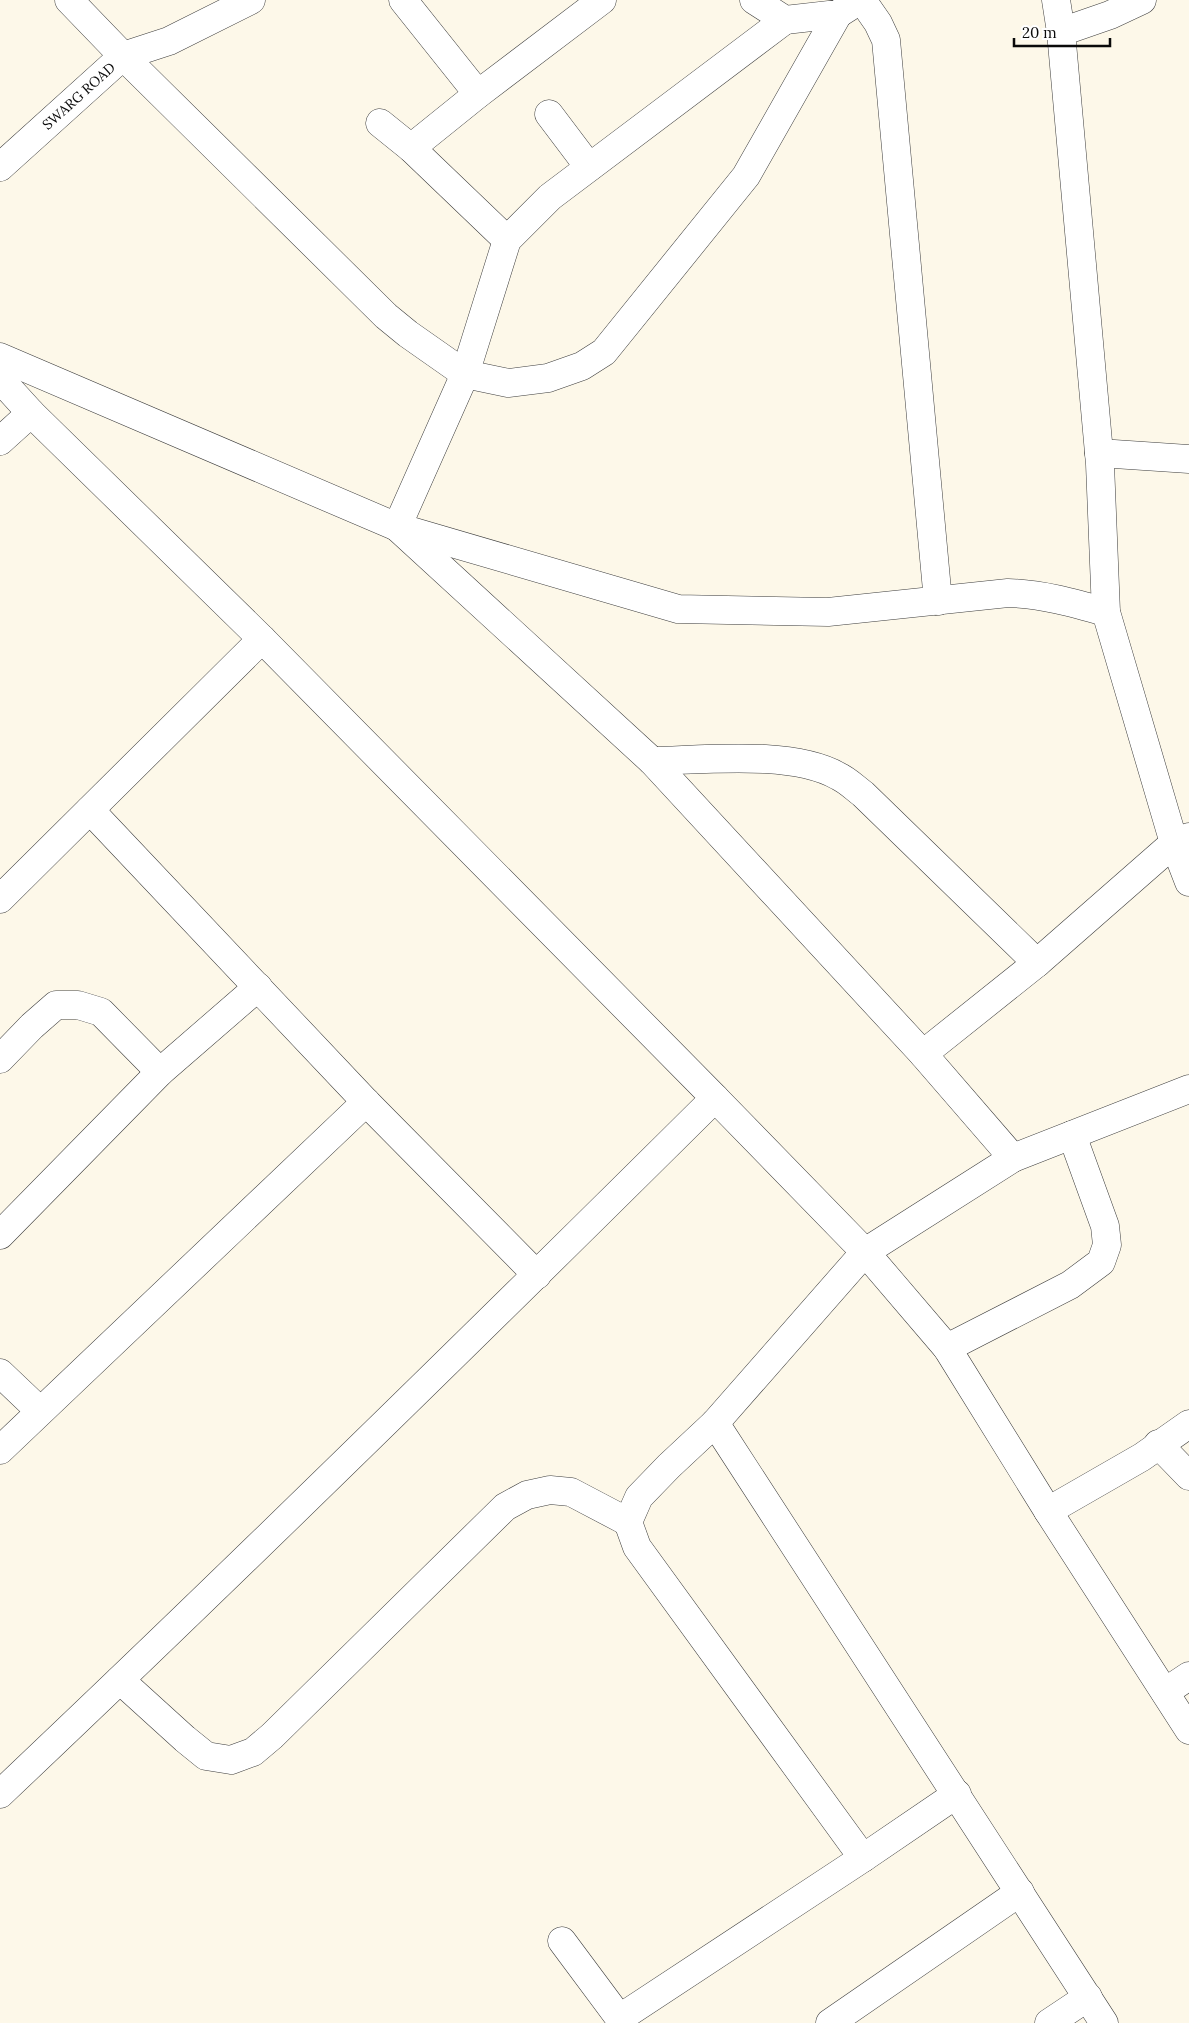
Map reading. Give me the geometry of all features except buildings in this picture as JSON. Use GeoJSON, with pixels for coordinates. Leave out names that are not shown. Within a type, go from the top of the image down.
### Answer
{"type":"FeatureCollection","features":[{"type":"Feature","properties":{"kind":"street","name":"SWARG ROAD"},"geometry":{"type":"LineString","coordinates":[[0,167],[123,56],[70,0]]}},
{"type":"Feature","properties":{"kind":"street"},"geometry":{"type":"LineString","coordinates":[[251,0],[169,41],[123,56],[386,316],[465,374],[508,384],[548,378],[582,366],[604,352],[746,176],[853,5]]}},
{"type":"Feature","properties":{"kind":"street"},"geometry":{"type":"LineString","coordinates":[[403,0],[478,94]]}},
{"type":"Feature","properties":{"kind":"street"},"geometry":{"type":"LineString","coordinates":[[411,148],[478,94],[602,0]]}},
{"type":"Feature","properties":{"kind":"street"},"geometry":{"type":"LineString","coordinates":[[754,0],[785,20]]}},
{"type":"Feature","properties":{"kind":"street"},"geometry":{"type":"LineString","coordinates":[[1056,0],[1061,32],[1099,453],[1106,612],[1182,840],[1189,882]]}},
{"type":"Feature","properties":{"kind":"street"},"geometry":{"type":"LineString","coordinates":[[1061,32],[1110,15],[1142,0]]}},
{"type":"Feature","properties":{"kind":"street"},"geometry":{"type":"LineString","coordinates":[[397,527],[465,374],[507,240],[550,197],[785,20],[853,5],[878,23],[886,40],[938,601]]}},
{"type":"Feature","properties":{"kind":"street"},"geometry":{"type":"LineString","coordinates":[[549,114],[590,167]]}},
{"type":"Feature","properties":{"kind":"street"},"geometry":{"type":"LineString","coordinates":[[380,123],[411,148],[507,240]]}},
{"type":"Feature","properties":{"kind":"street"},"geometry":{"type":"LineString","coordinates":[[0,358],[397,527],[678,609],[828,612],[1008,593],[1030,594],[1059,599],[1106,612]]}},
{"type":"Feature","properties":{"kind":"street"},"geometry":{"type":"LineString","coordinates":[[0,378],[31,413],[262,639],[865,1252],[947,1348],[1048,1511],[1189,1730]]}},
{"type":"Feature","properties":{"kind":"street"},"geometry":{"type":"LineString","coordinates":[[0,441],[31,413]]}},
{"type":"Feature","properties":{"kind":"street"},"geometry":{"type":"LineString","coordinates":[[1099,453],[1189,459]]}},
{"type":"Feature","properties":{"kind":"street"},"geometry":{"type":"LineString","coordinates":[[397,527],[652,761],[923,1054],[1013,1158]]}},
{"type":"Feature","properties":{"kind":"street"},"geometry":{"type":"LineString","coordinates":[[0,899],[262,639]]}},
{"type":"Feature","properties":{"kind":"street"},"geometry":{"type":"LineString","coordinates":[[652,761],[777,759],[806,765],[837,775],[863,794],[1037,963]]}},
{"type":"Feature","properties":{"kind":"street"},"geometry":{"type":"LineString","coordinates":[[90,810],[366,1102],[537,1274]]}},
{"type":"Feature","properties":{"kind":"street"},"geometry":{"type":"LineString","coordinates":[[923,1054],[1037,963],[1182,840]]}},
{"type":"Feature","properties":{"kind":"street"},"geometry":{"type":"LineString","coordinates":[[0,1235],[160,1072],[258,987]]}},
{"type":"Feature","properties":{"kind":"street"},"geometry":{"type":"LineString","coordinates":[[0,1059],[32,1026],[56,1005],[78,1005],[101,1012],[160,1072]]}},
{"type":"Feature","properties":{"kind":"street"},"geometry":{"type":"LineString","coordinates":[[628,1522],[639,1497],[668,1466],[715,1423],[865,1252],[1013,1158],[1189,1089]]}},
{"type":"Feature","properties":{"kind":"street"},"geometry":{"type":"LineString","coordinates":[[0,1794],[120,1680],[715,1098]]}},
{"type":"Feature","properties":{"kind":"street"},"geometry":{"type":"LineString","coordinates":[[0,1450],[366,1102]]}},
{"type":"Feature","properties":{"kind":"street"},"geometry":{"type":"LineString","coordinates":[[947,1348],[1070,1285],[1101,1262],[1107,1245],[1105,1226],[1072,1135]]}},
{"type":"Feature","properties":{"kind":"street"},"geometry":{"type":"LineString","coordinates":[[0,1373],[40,1411]]}},
{"type":"Feature","properties":{"kind":"street"},"geometry":{"type":"LineString","coordinates":[[715,1423],[1104,2023]]}},
{"type":"Feature","properties":{"kind":"street"},"geometry":{"type":"LineString","coordinates":[[1048,1511],[1142,1456],[1189,1424]]}},
{"type":"Feature","properties":{"kind":"street"},"geometry":{"type":"LineString","coordinates":[[1158,1444],[1189,1476]]}},
{"type":"Feature","properties":{"kind":"street"},"geometry":{"type":"LineString","coordinates":[[120,1680],[206,1756],[231,1760],[253,1752],[272,1736],[505,1507],[527,1495],[550,1490],[571,1492],[628,1522],[637,1547],[863,1858]]}},
{"type":"Feature","properties":{"kind":"street"},"geometry":{"type":"LineString","coordinates":[[1165,1692],[1189,1676]]}},
{"type":"Feature","properties":{"kind":"street"},"geometry":{"type":"LineString","coordinates":[[562,1941],[622,2020],[957,1794]]}},
{"type":"Feature","properties":{"kind":"street"},"geometry":{"type":"LineString","coordinates":[[830,2023],[1020,1892]]}},
{"type":"Feature","properties":{"kind":"street"},"geometry":{"type":"LineString","coordinates":[[1049,2023],[1088,1997]]}}]}
